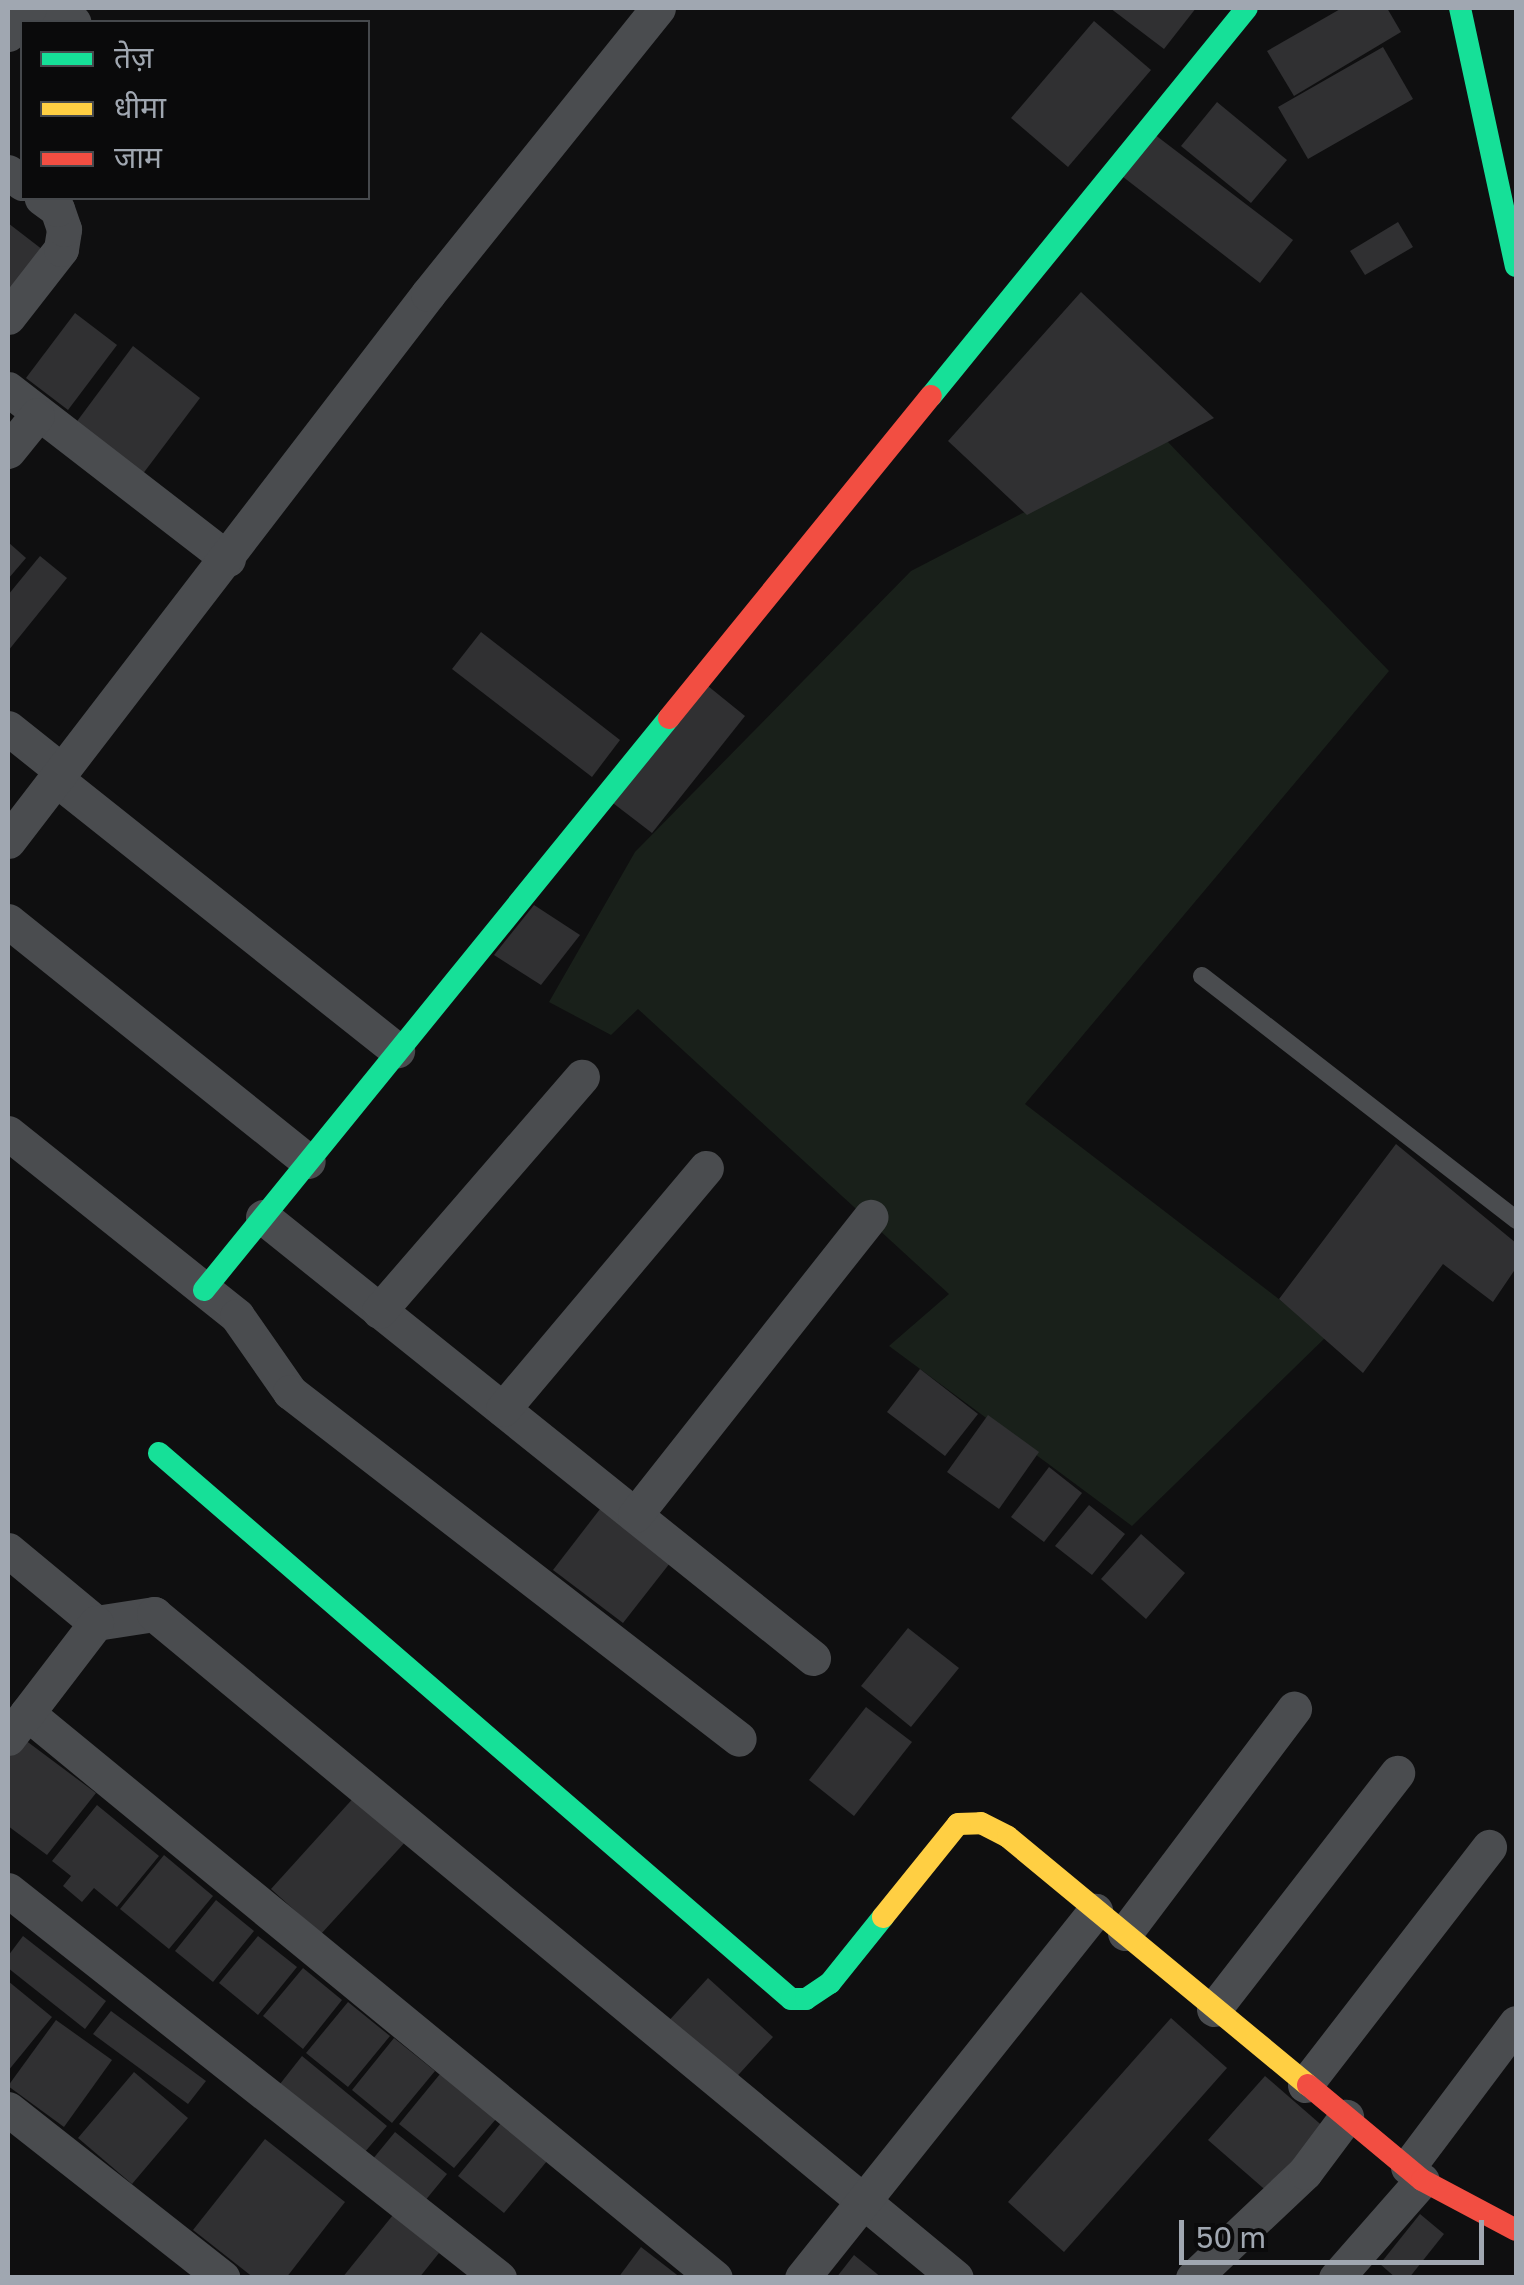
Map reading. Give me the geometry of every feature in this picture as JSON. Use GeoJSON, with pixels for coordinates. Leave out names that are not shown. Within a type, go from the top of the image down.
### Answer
{"type":"FeatureCollection","features":[{"type":"Feature","properties":{"kind":"street"},"geometry":{"type":"LineString","coordinates":[[8,34],[29,8]]}},
{"type":"Feature","properties":{"kind":"street"},"geometry":{"type":"LineString","coordinates":[[204,1290],[1247,8]]}},
{"type":"Feature","properties":{"kind":"street"},"geometry":{"type":"LineString","coordinates":[[1460,8],[1516,266]]}},
{"type":"Feature","properties":{"kind":"street"},"geometry":{"type":"LineString","coordinates":[[8,841],[644,12]]}},
{"type":"Feature","properties":{"kind":"street"},"geometry":{"type":"LineString","coordinates":[[8,316],[61,248],[64,229],[57,208],[45,200]]}},
{"type":"Feature","properties":{"kind":"street"},"geometry":{"type":"LineString","coordinates":[[8,389],[228,559]]}},
{"type":"Feature","properties":{"kind":"street"},"geometry":{"type":"LineString","coordinates":[[8,450],[37,415]]}},
{"type":"Feature","properties":{"kind":"street"},"geometry":{"type":"LineString","coordinates":[[8,728],[59,775],[398,1050]]}},
{"type":"Feature","properties":{"kind":"street"},"geometry":{"type":"LineString","coordinates":[[8,921],[308,1161]]}},
{"type":"Feature","properties":{"kind":"street"},"geometry":{"type":"LineString","coordinates":[[379,1311],[582,1076]]}},
{"type":"Feature","properties":{"kind":"street"},"geometry":{"type":"LineString","coordinates":[[8,1133],[237,1316],[290,1392],[740,1740]]}},
{"type":"Feature","properties":{"kind":"street"},"geometry":{"type":"LineString","coordinates":[[502,1409],[706,1168]]}},
{"type":"Feature","properties":{"kind":"street"},"geometry":{"type":"LineString","coordinates":[[262,1217],[813,1658]]}},
{"type":"Feature","properties":{"kind":"street"},"geometry":{"type":"LineString","coordinates":[[635,1515],[870,1217]]}},
{"type":"Feature","properties":{"kind":"street"},"geometry":{"type":"LineString","coordinates":[[158,1453],[791,1998],[806,1999],[830,1983],[958,1824],[981,1822],[1008,1837],[1415,2173],[1516,2229]]}},
{"type":"Feature","properties":{"kind":"street"},"geometry":{"type":"LineString","coordinates":[[8,1550],[96,1623]]}},
{"type":"Feature","properties":{"kind":"street"},"geometry":{"type":"LineString","coordinates":[[716,2278],[17,1726],[96,1623],[154,1614],[956,2278]]}},
{"type":"Feature","properties":{"kind":"street"},"geometry":{"type":"LineString","coordinates":[[1125,1933],[1294,1709]]}},
{"type":"Feature","properties":{"kind":"street"},"geometry":{"type":"LineString","coordinates":[[1214,2009],[1396,1772]]}},
{"type":"Feature","properties":{"kind":"street"},"geometry":{"type":"LineString","coordinates":[[1305,2085],[1489,1847]]}},
{"type":"Feature","properties":{"kind":"street"},"geometry":{"type":"LineString","coordinates":[[8,1890],[500,2278]]}},
{"type":"Feature","properties":{"kind":"street"},"geometry":{"type":"LineString","coordinates":[[802,2278],[1095,1911]]}},
{"type":"Feature","properties":{"kind":"street"},"geometry":{"type":"LineString","coordinates":[[1336,2278],[1415,2173],[1516,2024]]}},
{"type":"Feature","properties":{"kind":"street"},"geometry":{"type":"LineString","coordinates":[[8,2109],[222,2278]]}},
{"type":"Feature","properties":{"kind":"street"},"geometry":{"type":"LineString","coordinates":[[1193,2278],[1305,2172],[1346,2117]]}},
{"type":"Feature","properties":{"kind":"lane"},"geometry":{"type":"LineString","coordinates":[[1202,976],[1516,1220]]}},
{"type":"Feature","properties":{"kind":"shaded area"},"geometry":{"type":"Polygon","coordinates":[[[1165,439],[1389,671],[1025,1104],[1327,1336],[1132,1526],[889,1346],[949,1294],[638,1009],[611,1035],[549,1002],[635,852],[911,571],[1165,439]]]}},
{"type":"Feature","properties":{"kind":"building"},"geometry":{"type":"Polygon","coordinates":[[[1110,8],[1196,8],[1164,49],[1110,8]]]}},
{"type":"Feature","properties":{"kind":"building"},"geometry":{"type":"Polygon","coordinates":[[[1342,8],[1387,8],[1401,32],[1294,96],[1267,51],[1342,8]]]}},
{"type":"Feature","properties":{"kind":"building"},"geometry":{"type":"Polygon","coordinates":[[[1094,21],[1151,70],[1068,167],[1011,118],[1094,21]]]}},
{"type":"Feature","properties":{"kind":"building"},"geometry":{"type":"Polygon","coordinates":[[[1383,47],[1413,99],[1308,159],[1278,107],[1383,47]]]}},
{"type":"Feature","properties":{"kind":"building"},"geometry":{"type":"Polygon","coordinates":[[[1217,102],[1287,160],[1251,203],[1181,146],[1217,102]]]}},
{"type":"Feature","properties":{"kind":"building"},"geometry":{"type":"Polygon","coordinates":[[[1150,131],[1293,240],[1260,283],[1118,173],[1150,131]]]}},
{"type":"Feature","properties":{"kind":"building"},"geometry":{"type":"Polygon","coordinates":[[[1398,222],[1413,247],[1365,275],[1350,251],[1398,222]]]}},
{"type":"Feature","properties":{"kind":"building"},"geometry":{"type":"Polygon","coordinates":[[[8,223],[43,250],[8,297],[8,223]]]}},
{"type":"Feature","properties":{"kind":"building"},"geometry":{"type":"Polygon","coordinates":[[[1081,292],[1214,418],[1027,515],[948,441],[1081,292]]]}},
{"type":"Feature","properties":{"kind":"building"},"geometry":{"type":"Polygon","coordinates":[[[75,313],[117,345],[68,410],[26,378],[75,313]]]}},
{"type":"Feature","properties":{"kind":"building"},"geometry":{"type":"Polygon","coordinates":[[[133,346],[200,398],[142,475],[75,424],[133,346]]]}},
{"type":"Feature","properties":{"kind":"building"},"geometry":{"type":"Polygon","coordinates":[[[8,542],[26,558],[8,579],[8,542]]]}},
{"type":"Feature","properties":{"kind":"building"},"geometry":{"type":"Polygon","coordinates":[[[40,556],[67,578],[8,651],[8,595],[40,556]]]}},
{"type":"Feature","properties":{"kind":"building"},"geometry":{"type":"Polygon","coordinates":[[[481,632],[620,740],[592,777],[452,669],[481,632]]]}},
{"type":"Feature","properties":{"kind":"building"},"geometry":{"type":"Polygon","coordinates":[[[703,682],[745,716],[652,833],[609,800],[703,682]]]}},
{"type":"Feature","properties":{"kind":"building"},"geometry":{"type":"Polygon","coordinates":[[[534,905],[580,935],[541,985],[494,955],[534,905]]]}},
{"type":"Feature","properties":{"kind":"building"},"geometry":{"type":"Polygon","coordinates":[[[1396,1144],[1516,1243],[1516,1268],[1493,1302],[1443,1264],[1363,1373],[1279,1299],[1396,1144]]]}},
{"type":"Feature","properties":{"kind":"building"},"geometry":{"type":"Polygon","coordinates":[[[920,1369],[978,1414],[945,1456],[887,1412],[920,1369]]]}},
{"type":"Feature","properties":{"kind":"building"},"geometry":{"type":"Polygon","coordinates":[[[988,1415],[1039,1452],[999,1509],[947,1472],[988,1415]]]}},
{"type":"Feature","properties":{"kind":"building"},"geometry":{"type":"Polygon","coordinates":[[[1049,1467],[1082,1493],[1044,1542],[1011,1517],[1049,1467]]]}},
{"type":"Feature","properties":{"kind":"building"},"geometry":{"type":"Polygon","coordinates":[[[607,1500],[677,1554],[623,1623],[553,1570],[607,1500]]]}},
{"type":"Feature","properties":{"kind":"building"},"geometry":{"type":"Polygon","coordinates":[[[1089,1505],[1125,1534],[1092,1575],[1055,1546],[1089,1505]]]}},
{"type":"Feature","properties":{"kind":"building"},"geometry":{"type":"Polygon","coordinates":[[[1141,1534],[1185,1573],[1146,1619],[1101,1579],[1141,1534]]]}},
{"type":"Feature","properties":{"kind":"building"},"geometry":{"type":"Polygon","coordinates":[[[908,1628],[959,1668],[911,1727],[861,1686],[908,1628]]]}},
{"type":"Feature","properties":{"kind":"building"},"geometry":{"type":"Polygon","coordinates":[[[866,1707],[912,1742],[854,1816],[809,1780],[866,1707]]]}},
{"type":"Feature","properties":{"kind":"building"},"geometry":{"type":"Polygon","coordinates":[[[21,1737],[96,1793],[47,1855],[8,1826],[8,1758],[21,1737]]]}},
{"type":"Feature","properties":{"kind":"building"},"geometry":{"type":"Polygon","coordinates":[[[357,1794],[407,1840],[321,1934],[271,1889],[357,1794]]]}},
{"type":"Feature","properties":{"kind":"building"},"geometry":{"type":"Polygon","coordinates":[[[97,1805],[159,1856],[117,1907],[94,1888],[82,1902],[63,1886],[71,1876],[52,1861],[97,1805]]]}},
{"type":"Feature","properties":{"kind":"building"},"geometry":{"type":"Polygon","coordinates":[[[164,1855],[213,1896],[169,1949],[120,1909],[164,1855]]]}},
{"type":"Feature","properties":{"kind":"building"},"geometry":{"type":"Polygon","coordinates":[[[216,1900],[254,1931],[213,1982],[175,1951],[216,1900]]]}},
{"type":"Feature","properties":{"kind":"building"},"geometry":{"type":"Polygon","coordinates":[[[23,1936],[106,2001],[85,2029],[8,1968],[8,1956],[23,1936]]]}},
{"type":"Feature","properties":{"kind":"building"},"geometry":{"type":"Polygon","coordinates":[[[258,1936],[297,1967],[258,2015],[219,1983],[258,1936]]]}},
{"type":"Feature","properties":{"kind":"building"},"geometry":{"type":"Polygon","coordinates":[[[303,1968],[342,2000],[303,2049],[263,2016],[303,1968]]]}},
{"type":"Feature","properties":{"kind":"building"},"geometry":{"type":"Polygon","coordinates":[[[708,1978],[773,2037],[730,2084],[665,2025],[708,1978]]]}},
{"type":"Feature","properties":{"kind":"building"},"geometry":{"type":"Polygon","coordinates":[[[8,1981],[52,2017],[8,2071],[8,1981]]]}},
{"type":"Feature","properties":{"kind":"building"},"geometry":{"type":"Polygon","coordinates":[[[348,2002],[390,2036],[348,2087],[306,2053],[348,2002]]]}},
{"type":"Feature","properties":{"kind":"building"},"geometry":{"type":"Polygon","coordinates":[[[111,2011],[206,2081],[188,2104],[93,2034],[111,2011]]]}},
{"type":"Feature","properties":{"kind":"building"},"geometry":{"type":"Polygon","coordinates":[[[1171,2018],[1227,2068],[1064,2252],[1008,2202],[1171,2018]]]}},
{"type":"Feature","properties":{"kind":"building"},"geometry":{"type":"Polygon","coordinates":[[[56,2020],[112,2060],[64,2127],[8,2086],[56,2020]]]}},
{"type":"Feature","properties":{"kind":"building"},"geometry":{"type":"Polygon","coordinates":[[[394,2038],[435,2071],[392,2123],[352,2090],[394,2038]]]}},
{"type":"Feature","properties":{"kind":"building"},"geometry":{"type":"Polygon","coordinates":[[[302,2056],[387,2126],[364,2153],[280,2084],[302,2056]]]}},
{"type":"Feature","properties":{"kind":"building"},"geometry":{"type":"Polygon","coordinates":[[[134,2072],[188,2118],[132,2184],[78,2138],[134,2072]]]}},
{"type":"Feature","properties":{"kind":"building"},"geometry":{"type":"Polygon","coordinates":[[[440,2074],[496,2119],[454,2168],[399,2124],[440,2074]]]}},
{"type":"Feature","properties":{"kind":"building"},"geometry":{"type":"Polygon","coordinates":[[[1265,2076],[1326,2129],[1270,2194],[1208,2140],[1265,2076]]]}},
{"type":"Feature","properties":{"kind":"building"},"geometry":{"type":"Polygon","coordinates":[[[501,2123],[547,2161],[504,2213],[458,2176],[501,2123]]]}},
{"type":"Feature","properties":{"kind":"building"},"geometry":{"type":"Polygon","coordinates":[[[395,2132],[447,2174],[424,2202],[372,2160],[395,2132]]]}},
{"type":"Feature","properties":{"kind":"building"},"geometry":{"type":"Polygon","coordinates":[[[265,2139],[345,2202],[286,2278],[254,2278],[193,2230],[265,2139]]]}},
{"type":"Feature","properties":{"kind":"building"},"geometry":{"type":"Polygon","coordinates":[[[1420,2214],[1444,2234],[1409,2278],[1396,2278],[1380,2264],[1420,2214]]]}},
{"type":"Feature","properties":{"kind":"building"},"geometry":{"type":"Polygon","coordinates":[[[393,2215],[439,2253],[419,2278],[342,2278],[393,2215]]]}},
{"type":"Feature","properties":{"kind":"building"},"geometry":{"type":"Polygon","coordinates":[[[641,2247],[681,2278],[618,2278],[641,2247]]]}},
{"type":"Feature","properties":{"kind":"building"},"geometry":{"type":"Polygon","coordinates":[[[854,2255],[882,2278],[836,2278],[854,2255]]]}},
{"type":"Feature","properties":{"kind":"traffic: fast"},"geometry":{"type":"LineString","coordinates":[[931,396],[1247,8]]}},
{"type":"Feature","properties":{"kind":"traffic: fast"},"geometry":{"type":"LineString","coordinates":[[1460,8],[1516,266]]}},
{"type":"Feature","properties":{"kind":"traffic: fast"},"geometry":{"type":"LineString","coordinates":[[204,1290],[669,718]]}},
{"type":"Feature","properties":{"kind":"traffic: fast"},"geometry":{"type":"LineString","coordinates":[[159,1453],[791,1999],[806,1999],[830,1983],[883,1917]]}},
{"type":"Feature","properties":{"kind":"traffic: slow"},"geometry":{"type":"LineString","coordinates":[[883,1917],[958,1824],[981,1823],[1008,1837],[1308,2085]]}},
{"type":"Feature","properties":{"kind":"traffic: jam"},"geometry":{"type":"LineString","coordinates":[[669,718],[931,396]]}},
{"type":"Feature","properties":{"kind":"traffic: jam"},"geometry":{"type":"LineString","coordinates":[[1308,2085],[1422,2180],[1516,2230]]}}]}
